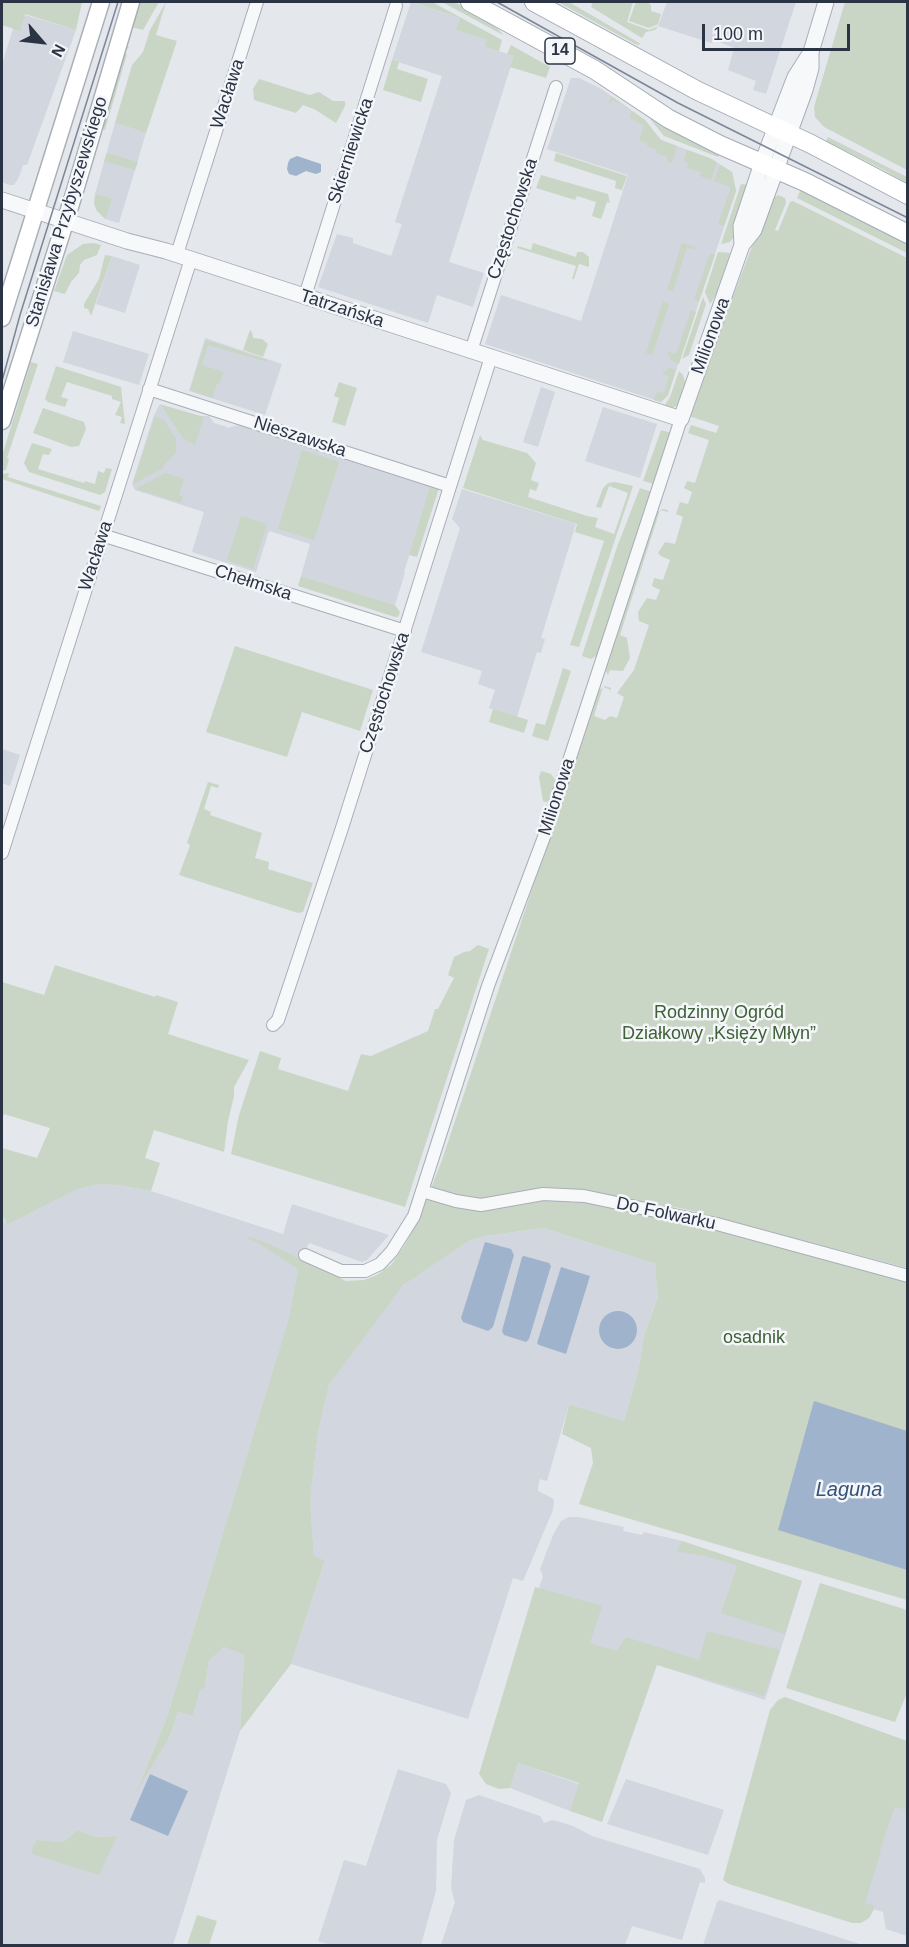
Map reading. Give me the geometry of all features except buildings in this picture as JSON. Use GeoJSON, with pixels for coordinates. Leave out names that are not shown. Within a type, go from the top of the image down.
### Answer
{"type":"FeatureCollection","features":[{"type":"Feature","properties":{"kind":"main road","name":"Stanisława Przybyszewskiego"},"geometry":{"type":"LineString","coordinates":[[2,318],[101,2]]}},
{"type":"Feature","properties":{"kind":"main road","name":"Stanisława Przybyszewskiego"},"geometry":{"type":"LineString","coordinates":[[2,421],[66,221],[131,2]]}},
{"type":"Feature","properties":{"kind":"main road","name":"14"},"geometry":{"type":"LineString","coordinates":[[470,2],[595,70],[669,119],[908,234]]}},
{"type":"Feature","properties":{"kind":"main road","name":"14"},"geometry":{"type":"LineString","coordinates":[[534,2],[698,90],[908,195]]}},
{"type":"Feature","properties":{"kind":"street","name":"Wacława"},"geometry":{"type":"LineString","coordinates":[[2,853],[149,389],[257,2]]}},
{"type":"Feature","properties":{"kind":"street","name":"Milionowa"},"geometry":{"type":"LineString","coordinates":[[305,1255],[341,1271],[357,1272],[373,1268],[392,1251],[414,1216],[488,986],[544,837],[681,419],[742,244],[741,226],[769,166],[782,131],[809,77],[811,52],[826,2]]}},
{"type":"Feature","properties":{"kind":"street","name":"Skierniewicka"},"geometry":{"type":"LineString","coordinates":[[305,296],[396,6]]}},
{"type":"Feature","properties":{"kind":"street","name":"Częstochowska"},"geometry":{"type":"LineString","coordinates":[[471,351],[556,87]]}},
{"type":"Feature","properties":{"kind":"street","name":"Tatrzańska"},"geometry":{"type":"LineString","coordinates":[[2,200],[681,419]]}},
{"type":"Feature","properties":{"kind":"street","name":"Częstochowska"},"geometry":{"type":"LineString","coordinates":[[273,1025],[278,1020],[306,936],[405,631],[490,357]]}},
{"type":"Feature","properties":{"kind":"street","name":"Nieszawska"},"geometry":{"type":"LineString","coordinates":[[149,389],[450,486]]}},
{"type":"Feature","properties":{"kind":"street","name":"Chełmska"},"geometry":{"type":"LineString","coordinates":[[102,535],[405,631]]}},
{"type":"Feature","properties":{"kind":"street","name":"Do Folwarku"},"geometry":{"type":"LineString","coordinates":[[422,1191],[475,1205],[487,1205],[543,1194],[584,1196],[717,1224],[908,1276]]}},
{"type":"Feature","properties":{"kind":"shaded area"},"geometry":{"type":"Polygon","coordinates":[[[411,2],[460,18],[457,30],[487,40],[486,47],[514,56],[449,262],[484,273],[473,307],[437,295],[428,323],[318,287],[337,234],[353,238],[353,243],[391,256],[402,224],[395,222],[442,76],[392,60],[411,2]]]}},
{"type":"Feature","properties":{"kind":"shaded area"},"geometry":{"type":"Polygon","coordinates":[[[667,2],[796,2],[766,94],[753,90],[756,81],[728,70],[734,48],[717,41],[711,43],[658,26],[667,2]]]}},
{"type":"Feature","properties":{"kind":"shaded area"},"geometry":{"type":"Polygon","coordinates":[[[18,13],[76,30],[27,165],[23,165],[14,185],[10,185],[2,182],[2,64],[18,13]]]}},
{"type":"Feature","properties":{"kind":"shaded area"},"geometry":{"type":"Polygon","coordinates":[[[571,78],[579,78],[600,88],[645,120],[661,140],[712,159],[732,172],[736,191],[668,395],[661,402],[485,344],[501,295],[581,321],[628,175],[547,149],[571,78]]]}},
{"type":"Feature","properties":{"kind":"shaded area"},"geometry":{"type":"Polygon","coordinates":[[[115,123],[146,133],[119,223],[105,219],[95,194],[115,123]]]}},
{"type":"Feature","properties":{"kind":"shaded area"},"geometry":{"type":"Polygon","coordinates":[[[112,256],[140,265],[125,313],[96,304],[112,256]]]}},
{"type":"Feature","properties":{"kind":"shaded area"},"geometry":{"type":"Polygon","coordinates":[[[73,331],[149,354],[139,385],[63,362],[73,331]]]}},
{"type":"Feature","properties":{"kind":"shaded area"},"geometry":{"type":"Polygon","coordinates":[[[205,338],[282,364],[265,415],[189,391],[205,338]]]}},
{"type":"Feature","properties":{"kind":"shaded area"},"geometry":{"type":"Polygon","coordinates":[[[541,387],[555,392],[538,447],[523,442],[541,387]]]}},
{"type":"Feature","properties":{"kind":"shaded area"},"geometry":{"type":"Polygon","coordinates":[[[160,404],[200,416],[209,416],[214,423],[227,428],[239,425],[431,487],[395,605],[301,576],[310,544],[269,531],[256,572],[192,552],[204,512],[135,490],[132,484],[154,415],[160,404]]]}},
{"type":"Feature","properties":{"kind":"shaded area"},"geometry":{"type":"Polygon","coordinates":[[[603,407],[657,424],[640,478],[585,461],[603,407]]]}},
{"type":"Feature","properties":{"kind":"shaded area"},"geometry":{"type":"Polygon","coordinates":[[[462,489],[576,524],[541,638],[545,639],[541,653],[537,652],[517,717],[489,708],[495,690],[478,684],[482,671],[421,652],[460,528],[452,519],[462,489]]]}},
{"type":"Feature","properties":{"kind":"shaded area"},"geometry":{"type":"Polygon","coordinates":[[[2,749],[20,755],[10,786],[2,783],[2,749]]]}},
{"type":"Feature","properties":{"kind":"shaded area"},"geometry":{"type":"Polygon","coordinates":[[[99,1184],[151,1191],[283,1234],[292,1204],[389,1235],[367,1260],[362,1262],[309,1243],[298,1269],[289,1319],[166,1720],[138,1787],[169,1738],[178,1712],[193,1716],[200,1690],[205,1688],[209,1661],[224,1647],[244,1655],[240,1731],[173,1945],[2,1946],[2,1219],[7,1225],[78,1189],[99,1184]],[[77,1830],[63,1842],[37,1840],[32,1854],[116,1836],[97,1837],[77,1830]]]}},
{"type":"Feature","properties":{"kind":"shaded area"},"geometry":{"type":"Polygon","coordinates":[[[543,1228],[656,1264],[658,1295],[644,1336],[638,1372],[624,1421],[569,1404],[547,1481],[540,1479],[538,1487],[538,1491],[554,1501],[553,1510],[523,1581],[513,1578],[468,1719],[291,1664],[325,1560],[314,1556],[310,1501],[318,1433],[329,1385],[396,1292],[410,1279],[469,1241],[485,1236],[543,1228]]]}},
{"type":"Feature","properties":{"kind":"shaded area"},"geometry":{"type":"Polygon","coordinates":[[[569,1517],[624,1527],[623,1531],[642,1535],[644,1532],[682,1541],[802,1581],[765,1700],[590,1643],[539,1587],[543,1577],[540,1569],[553,1535],[561,1521],[569,1517]]]}},
{"type":"Feature","properties":{"kind":"shaded area"},"geometry":{"type":"Polygon","coordinates":[[[518,1763],[579,1784],[570,1811],[510,1788],[518,1763]]]}},
{"type":"Feature","properties":{"kind":"shaded area"},"geometry":{"type":"Polygon","coordinates":[[[398,1769],[446,1784],[451,1793],[437,1840],[436,1891],[421,1945],[334,1946],[318,1941],[344,1860],[366,1866],[398,1769]]]}},
{"type":"Feature","properties":{"kind":"shaded area"},"geometry":{"type":"Polygon","coordinates":[[[626,1779],[724,1810],[708,1855],[607,1824],[626,1779]]]}},
{"type":"Feature","properties":{"kind":"shaded area"},"geometry":{"type":"Polygon","coordinates":[[[479,1795],[540,1816],[544,1823],[557,1821],[592,1836],[700,1869],[705,1883],[700,1882],[682,1940],[632,1926],[625,1945],[441,1945],[455,1902],[451,1888],[454,1840],[466,1800],[479,1795]]]}},
{"type":"Feature","properties":{"kind":"shaded area"},"geometry":{"type":"Polygon","coordinates":[[[895,1806],[907,1810],[907,1936],[886,1929],[883,1912],[860,1905],[895,1806]]]}},
{"type":"Feature","properties":{"kind":"shaded area"},"geometry":{"type":"Polygon","coordinates":[[[720,1900],[863,1945],[703,1945],[717,1902],[720,1900]]]}},
{"type":"Feature","properties":{"kind":"green space"},"geometry":{"type":"Polygon","coordinates":[[[2,2],[82,2],[76,30],[25,14],[20,31],[2,25],[2,2]]]}},
{"type":"Feature","properties":{"kind":"green space"},"geometry":{"type":"Polygon","coordinates":[[[137,2],[159,2],[143,30],[131,27],[126,46],[129,47],[128,49],[124,48],[137,2]]]}},
{"type":"Feature","properties":{"kind":"green space"},"geometry":{"type":"Polygon","coordinates":[[[166,2],[156,35],[177,41],[146,133],[115,123],[132,65],[143,52],[150,30],[166,2]]]}},
{"type":"Feature","properties":{"kind":"green space"},"geometry":{"type":"Polygon","coordinates":[[[412,2],[432,2],[502,40],[499,51],[485,47],[487,40],[456,30],[460,18],[412,2]]]}},
{"type":"Feature","properties":{"kind":"green space"},"geometry":{"type":"Polygon","coordinates":[[[442,2],[454,2],[479,15],[503,35],[442,2]]]}},
{"type":"Feature","properties":{"kind":"green space"},"geometry":{"type":"Polygon","coordinates":[[[558,2],[569,2],[641,44],[637,45],[558,2]]]}},
{"type":"Feature","properties":{"kind":"green space"},"geometry":{"type":"Polygon","coordinates":[[[593,2],[633,2],[627,22],[649,30],[658,26],[655,30],[646,32],[642,38],[591,7],[593,2]]]}},
{"type":"Feature","properties":{"kind":"green space"},"geometry":{"type":"Polygon","coordinates":[[[636,2],[647,2],[651,5],[651,11],[661,14],[658,24],[649,28],[629,21],[636,2]]]}},
{"type":"Feature","properties":{"kind":"green space"},"geometry":{"type":"Polygon","coordinates":[[[845,2],[907,2],[907,170],[824,127],[815,117],[814,107],[845,2]]]}},
{"type":"Feature","properties":{"kind":"green space"},"geometry":{"type":"Polygon","coordinates":[[[511,45],[550,67],[546,78],[510,67],[514,56],[507,54],[511,45]]]}},
{"type":"Feature","properties":{"kind":"green space"},"geometry":{"type":"Polygon","coordinates":[[[123,53],[127,54],[105,130],[101,129],[123,53]]]}},
{"type":"Feature","properties":{"kind":"green space"},"geometry":{"type":"Polygon","coordinates":[[[392,60],[399,62],[397,69],[428,79],[421,102],[383,90],[392,60]]]}},
{"type":"Feature","properties":{"kind":"green space"},"geometry":{"type":"Polygon","coordinates":[[[259,79],[310,95],[319,92],[333,101],[345,101],[345,106],[336,123],[303,105],[296,113],[254,100],[253,89],[259,79]]]}},
{"type":"Feature","properties":{"kind":"green space"},"geometry":{"type":"Polygon","coordinates":[[[611,96],[645,120],[661,140],[677,146],[672,163],[667,161],[667,157],[656,153],[657,150],[647,146],[647,143],[639,140],[644,126],[630,118],[632,111],[613,100],[608,105],[611,96]]]}},
{"type":"Feature","properties":{"kind":"green space"},"geometry":{"type":"Polygon","coordinates":[[[647,115],[720,154],[718,157],[664,136],[647,115]]]}},
{"type":"Feature","properties":{"kind":"green space"},"geometry":{"type":"Polygon","coordinates":[[[828,137],[907,177],[907,184],[826,141],[828,137]]]}},
{"type":"Feature","properties":{"kind":"green space"},"geometry":{"type":"Polygon","coordinates":[[[687,150],[717,163],[711,180],[700,176],[701,172],[687,168],[688,164],[684,159],[687,150]]]}},
{"type":"Feature","properties":{"kind":"green space"},"geometry":{"type":"Polygon","coordinates":[[[107,153],[138,162],[135,170],[104,161],[107,153]]]}},
{"type":"Feature","properties":{"kind":"green space"},"geometry":{"type":"Polygon","coordinates":[[[556,153],[627,176],[622,190],[615,188],[616,181],[554,161],[556,153]]]}},
{"type":"Feature","properties":{"kind":"green space"},"geometry":{"type":"Polygon","coordinates":[[[720,165],[732,172],[736,191],[724,226],[718,224],[731,187],[714,181],[720,165]]]}},
{"type":"Feature","properties":{"kind":"green space"},"geometry":{"type":"Polygon","coordinates":[[[541,175],[608,194],[610,203],[607,202],[601,219],[592,216],[596,202],[577,196],[575,200],[536,188],[541,175]]]}},
{"type":"Feature","properties":{"kind":"green space"},"geometry":{"type":"Polygon","coordinates":[[[741,184],[749,185],[733,238],[730,242],[721,244],[741,184]]]}},
{"type":"Feature","properties":{"kind":"green space"},"geometry":{"type":"Polygon","coordinates":[[[801,189],[907,242],[907,253],[797,198],[801,189]]]}},
{"type":"Feature","properties":{"kind":"green space"},"geometry":{"type":"Polygon","coordinates":[[[95,194],[112,199],[105,219],[94,204],[95,194]]]}},
{"type":"Feature","properties":{"kind":"green space","name":"Rodzinny Ogród Działkowy „Księży Młyn”"},"geometry":{"type":"Polygon","coordinates":[[[778,195],[785,198],[786,203],[775,230],[778,231],[790,202],[793,201],[907,258],[907,1268],[685,1209],[579,1191],[479,1209],[565,1199],[573,1203],[579,1199],[822,1255],[907,1281],[907,1600],[579,1504],[593,1463],[591,1448],[562,1434],[569,1404],[624,1421],[638,1372],[644,1336],[658,1296],[656,1264],[543,1228],[485,1236],[469,1241],[403,1285],[329,1385],[318,1433],[310,1501],[314,1556],[325,1560],[291,1664],[240,1731],[244,1655],[224,1647],[209,1661],[205,1688],[200,1690],[193,1716],[178,1712],[169,1738],[136,1792],[166,1720],[289,1318],[298,1269],[255,1241],[248,1239],[249,1237],[267,1243],[346,1281],[364,1280],[377,1275],[391,1265],[405,1245],[419,1219],[442,1160],[598,691],[603,688],[594,716],[605,720],[610,716],[617,718],[624,697],[617,693],[634,670],[649,625],[639,621],[638,612],[647,598],[656,600],[660,590],[652,586],[654,578],[663,580],[670,560],[658,553],[665,542],[675,544],[683,517],[676,514],[680,502],[688,504],[692,492],[684,488],[687,481],[695,483],[709,440],[688,433],[691,425],[716,433],[719,426],[689,416],[691,406],[771,197],[778,195]]]}},
{"type":"Feature","properties":{"kind":"green space"},"geometry":{"type":"Polygon","coordinates":[[[533,243],[576,257],[577,252],[583,252],[589,257],[589,267],[579,264],[574,279],[572,279],[576,266],[517,248],[518,246],[531,250],[533,243]]]}},
{"type":"Feature","properties":{"kind":"green space"},"geometry":{"type":"Polygon","coordinates":[[[682,243],[695,247],[695,250],[687,247],[673,291],[667,290],[682,243]]]}},
{"type":"Feature","properties":{"kind":"green space"},"geometry":{"type":"Polygon","coordinates":[[[83,244],[101,245],[97,255],[84,260],[80,265],[79,273],[65,294],[54,291],[67,255],[83,244]]]}},
{"type":"Feature","properties":{"kind":"green space"},"geometry":{"type":"Polygon","coordinates":[[[718,252],[730,253],[719,290],[710,304],[705,292],[718,252]]]}},
{"type":"Feature","properties":{"kind":"green space"},"geometry":{"type":"Polygon","coordinates":[[[710,253],[715,255],[699,301],[694,300],[710,253]]]}},
{"type":"Feature","properties":{"kind":"green space"},"geometry":{"type":"Polygon","coordinates":[[[105,255],[112,256],[91,316],[88,309],[84,308],[84,304],[99,279],[105,255]]]}},
{"type":"Feature","properties":{"kind":"green space"},"geometry":{"type":"Polygon","coordinates":[[[703,297],[706,304],[689,355],[682,359],[703,297]]]}},
{"type":"Feature","properties":{"kind":"green space"},"geometry":{"type":"Polygon","coordinates":[[[663,301],[669,304],[652,355],[646,353],[663,301]]]}},
{"type":"Feature","properties":{"kind":"green space"},"geometry":{"type":"Polygon","coordinates":[[[691,310],[696,312],[679,364],[671,360],[668,354],[669,352],[676,354],[691,310]]]}},
{"type":"Feature","properties":{"kind":"green space"},"geometry":{"type":"Polygon","coordinates":[[[250,330],[253,338],[262,339],[268,344],[263,357],[243,350],[250,330]]]}},
{"type":"Feature","properties":{"kind":"green space"},"geometry":{"type":"Polygon","coordinates":[[[206,340],[268,360],[267,362],[208,345],[202,365],[224,372],[212,398],[190,390],[206,340]]]}},
{"type":"Feature","properties":{"kind":"green space"},"geometry":{"type":"Polygon","coordinates":[[[31,362],[38,364],[7,458],[9,459],[6,470],[2,471],[2,456],[31,362]]]}},
{"type":"Feature","properties":{"kind":"green space"},"geometry":{"type":"Polygon","coordinates":[[[56,366],[121,387],[125,424],[120,423],[122,417],[115,415],[121,402],[112,399],[112,396],[67,382],[61,397],[68,399],[65,407],[48,402],[45,399],[56,366]]]}},
{"type":"Feature","properties":{"kind":"green space"},"geometry":{"type":"Polygon","coordinates":[[[669,368],[676,370],[668,395],[661,402],[654,400],[657,392],[664,393],[669,376],[662,374],[669,368]]]}},
{"type":"Feature","properties":{"kind":"green space"},"geometry":{"type":"Polygon","coordinates":[[[679,371],[683,375],[686,386],[678,405],[670,409],[663,408],[670,397],[679,371]]]}},
{"type":"Feature","properties":{"kind":"green space"},"geometry":{"type":"Polygon","coordinates":[[[339,382],[357,388],[345,426],[332,422],[339,398],[334,396],[339,382]]]}},
{"type":"Feature","properties":{"kind":"green space"},"geometry":{"type":"Polygon","coordinates":[[[161,405],[204,417],[195,445],[183,438],[161,405]]]}},
{"type":"Feature","properties":{"kind":"green space"},"geometry":{"type":"Polygon","coordinates":[[[43,408],[84,422],[86,429],[79,446],[71,447],[33,433],[43,408]]]}},
{"type":"Feature","properties":{"kind":"green space"},"geometry":{"type":"Polygon","coordinates":[[[155,416],[165,421],[176,439],[176,453],[163,466],[164,468],[133,484],[155,416]]]}},
{"type":"Feature","properties":{"kind":"green space"},"geometry":{"type":"Polygon","coordinates":[[[661,430],[671,433],[654,484],[643,481],[661,430]]]}},
{"type":"Feature","properties":{"kind":"green space"},"geometry":{"type":"Polygon","coordinates":[[[480,435],[483,440],[527,453],[536,463],[531,480],[539,483],[536,491],[530,489],[528,497],[598,518],[595,527],[614,534],[628,493],[609,486],[601,508],[596,507],[603,488],[608,483],[615,482],[633,486],[579,647],[570,645],[604,541],[575,532],[577,524],[463,488],[480,435]]]}},
{"type":"Feature","properties":{"kind":"green space"},"geometry":{"type":"Polygon","coordinates":[[[32,443],[52,449],[49,455],[43,454],[38,469],[84,483],[85,481],[95,484],[98,471],[104,473],[106,468],[112,469],[105,492],[100,495],[29,472],[24,463],[32,443]]]}},
{"type":"Feature","properties":{"kind":"green space"},"geometry":{"type":"Polygon","coordinates":[[[302,450],[339,462],[314,540],[278,529],[302,450]]]}},
{"type":"Feature","properties":{"kind":"green space"},"geometry":{"type":"Polygon","coordinates":[[[9,473],[8,477],[101,506],[99,511],[2,479],[2,474],[9,473]]]}},
{"type":"Feature","properties":{"kind":"green space"},"geometry":{"type":"Polygon","coordinates":[[[165,473],[184,479],[179,495],[183,496],[181,503],[136,489],[165,473]]]}},
{"type":"Feature","properties":{"kind":"green space"},"geometry":{"type":"Polygon","coordinates":[[[395,473],[439,488],[417,557],[409,555],[430,487],[395,475],[395,473]]]}},
{"type":"Feature","properties":{"kind":"green space"},"geometry":{"type":"Polygon","coordinates":[[[640,488],[652,492],[598,655],[591,659],[582,656],[617,547],[640,488]]]}},
{"type":"Feature","properties":{"kind":"green space"},"geometry":{"type":"Polygon","coordinates":[[[660,510],[620,635],[627,638],[630,658],[623,671],[610,670],[608,675],[605,669],[656,513],[660,510]]]}},
{"type":"Feature","properties":{"kind":"green space"},"geometry":{"type":"Polygon","coordinates":[[[241,516],[267,524],[253,569],[227,560],[241,516]]]}},
{"type":"Feature","properties":{"kind":"green space"},"geometry":{"type":"Polygon","coordinates":[[[301,576],[395,605],[400,612],[398,617],[395,617],[298,586],[301,576]]]}},
{"type":"Feature","properties":{"kind":"green space"},"geometry":{"type":"Polygon","coordinates":[[[235,646],[373,690],[360,731],[302,712],[287,757],[206,732],[235,646]]]}},
{"type":"Feature","properties":{"kind":"green space"},"geometry":{"type":"Polygon","coordinates":[[[563,668],[571,671],[548,741],[532,736],[536,723],[545,725],[563,668]]]}},
{"type":"Feature","properties":{"kind":"green space"},"geometry":{"type":"Polygon","coordinates":[[[493,709],[528,720],[524,733],[489,722],[493,709]]]}},
{"type":"Feature","properties":{"kind":"green space"},"geometry":{"type":"Polygon","coordinates":[[[541,771],[551,774],[556,781],[549,803],[543,801],[539,777],[541,771]]]}},
{"type":"Feature","properties":{"kind":"green space"},"geometry":{"type":"Polygon","coordinates":[[[208,782],[219,785],[218,788],[211,786],[204,809],[211,812],[210,815],[262,833],[255,858],[269,862],[268,869],[313,883],[303,912],[298,913],[179,875],[190,845],[187,843],[208,782]]]}},
{"type":"Feature","properties":{"kind":"green space"},"geometry":{"type":"Polygon","coordinates":[[[478,945],[489,949],[405,1207],[231,1154],[239,1115],[260,1051],[281,1058],[278,1069],[348,1091],[361,1054],[371,1056],[428,1031],[435,1009],[438,1009],[454,978],[448,975],[454,957],[478,945]]]}},
{"type":"Feature","properties":{"kind":"green space"},"geometry":{"type":"Polygon","coordinates":[[[55,965],[155,997],[156,995],[178,1002],[168,1034],[249,1060],[234,1087],[224,1152],[154,1130],[145,1158],[160,1163],[151,1191],[99,1184],[78,1189],[7,1225],[4,1218],[2,1219],[2,1148],[37,1158],[50,1128],[4,1114],[2,1120],[2,982],[44,995],[55,965]]]}},
{"type":"Feature","properties":{"kind":"green space"},"geometry":{"type":"Polygon","coordinates":[[[682,1541],[802,1581],[785,1634],[721,1613],[737,1567],[705,1556],[677,1551],[682,1541]]]}},
{"type":"Feature","properties":{"kind":"green space"},"geometry":{"type":"Polygon","coordinates":[[[820,1583],[907,1610],[907,1693],[895,1722],[786,1688],[820,1583]]]}},
{"type":"Feature","properties":{"kind":"green space"},"geometry":{"type":"Polygon","coordinates":[[[535,1587],[602,1606],[590,1643],[617,1651],[626,1637],[699,1660],[707,1631],[780,1650],[764,1696],[657,1665],[602,1822],[570,1811],[579,1783],[518,1763],[510,1788],[499,1789],[486,1784],[479,1774],[535,1587]]]}},
{"type":"Feature","properties":{"kind":"green space"},"geometry":{"type":"Polygon","coordinates":[[[785,1697],[907,1741],[907,1810],[895,1807],[865,1903],[873,1905],[874,1909],[869,1918],[861,1923],[852,1923],[729,1884],[723,1880],[770,1710],[778,1700],[785,1697]]]}},
{"type":"Feature","properties":{"kind":"green space"},"geometry":{"type":"Polygon","coordinates":[[[77,1830],[97,1837],[117,1836],[99,1875],[32,1854],[37,1840],[63,1842],[77,1830]]]}},
{"type":"Feature","properties":{"kind":"green space"},"geometry":{"type":"Polygon","coordinates":[[[197,1915],[217,1921],[209,1945],[187,1945],[197,1915]]]}},
{"type":"Feature","properties":{"kind":"water"},"geometry":{"type":"Polygon","coordinates":[[[297,156],[321,164],[321,172],[316,174],[306,171],[296,176],[289,174],[288,163],[290,159],[297,156]]]}},
{"type":"Feature","properties":{"kind":"water"},"geometry":{"type":"Polygon","coordinates":[[[485,1242],[511,1249],[514,1255],[493,1327],[488,1331],[463,1322],[461,1318],[485,1242]]]}},
{"type":"Feature","properties":{"kind":"water"},"geometry":{"type":"Polygon","coordinates":[[[524,1256],[549,1263],[551,1266],[529,1339],[526,1342],[504,1335],[502,1331],[524,1256]]]}},
{"type":"Feature","properties":{"kind":"water"},"geometry":{"type":"Polygon","coordinates":[[[561,1267],[590,1276],[566,1354],[537,1343],[561,1267]]]}},
{"type":"Feature","properties":{"kind":"water"},"geometry":{"type":"Polygon","coordinates":[[[618,1311],[631,1317],[637,1330],[631,1343],[618,1349],[605,1343],[599,1330],[605,1317],[618,1311]]]}},
{"type":"Feature","properties":{"kind":"water","name":"Laguna"},"geometry":{"type":"Polygon","coordinates":[[[814,1401],[907,1431],[907,1570],[778,1530],[814,1401]]]}},
{"type":"Feature","properties":{"kind":"water"},"geometry":{"type":"Polygon","coordinates":[[[150,1774],[188,1791],[168,1836],[130,1820],[150,1774]]]}},
{"type":"Feature","properties":{"kind":"tram line"},"geometry":{"type":"LineString","coordinates":[[2,381],[20,315],[118,2]]}},
{"type":"Feature","properties":{"kind":"tram line"},"geometry":{"type":"LineString","coordinates":[[497,2],[678,103],[908,218]]}},
{"type":"Feature","properties":{"kind":"park label","name":"osadnik"},"geometry":{"type":"Point","coordinates":[754,1338]}}]}
